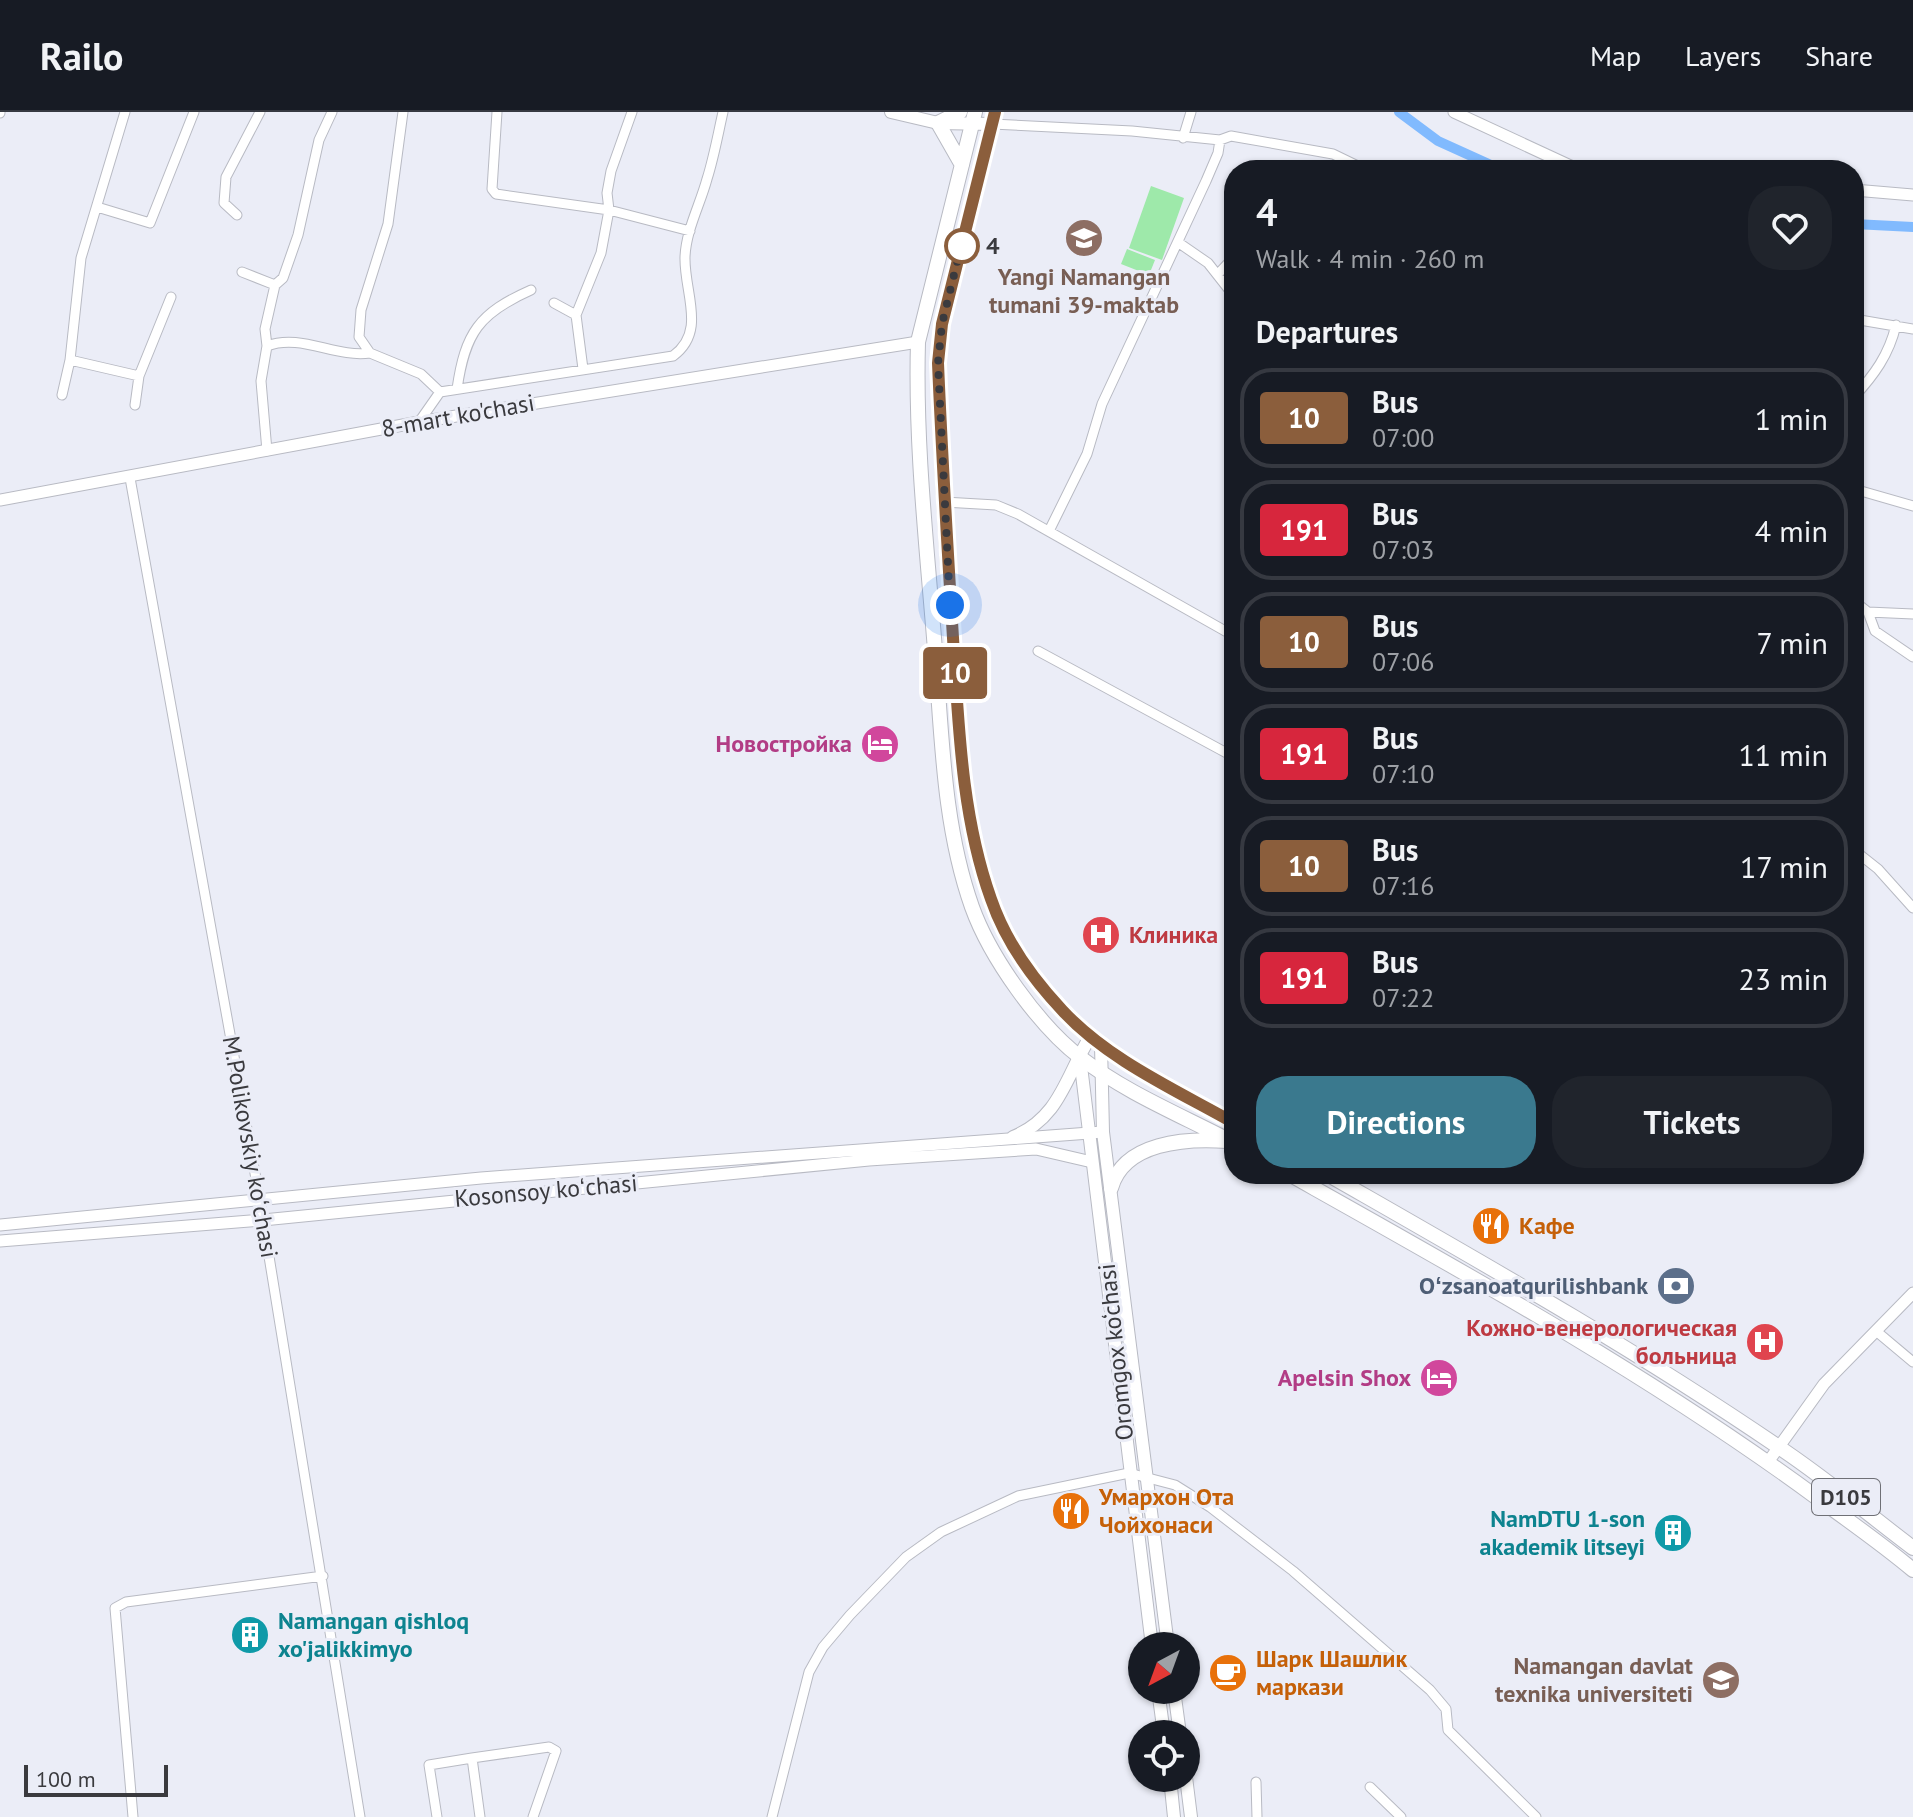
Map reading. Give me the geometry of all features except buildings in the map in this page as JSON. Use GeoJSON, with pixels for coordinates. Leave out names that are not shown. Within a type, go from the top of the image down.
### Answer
{"type":"FeatureCollection","features":[{"type":"Feature","properties":{"kind":"main road"},"geometry":{"type":"LineString","coordinates":[[891,112],[938,123],[994,118],[942,324],[938,363],[955,680],[967,802],[976,854],[992,902],[1014,947],[1038,983],[1095,1041],[1224,1117]]}},
{"type":"Feature","properties":{"kind":"main road"},"geometry":{"type":"LineString","coordinates":[[938,123],[960,112]]}},
{"type":"Feature","properties":{"kind":"main road"},"geometry":{"type":"LineString","coordinates":[[974,118],[918,342],[924,518],[948,807],[956,856],[972,909],[988,944],[1018,989],[1080,1058],[1224,1138]]}},
{"type":"Feature","properties":{"kind":"main road"},"geometry":{"type":"LineString","coordinates":[[938,123],[962,165]]}},
{"type":"Feature","properties":{"kind":"main road"},"geometry":{"type":"LineString","coordinates":[[1013,1137],[1045,1118],[1080,1058],[1095,1041]]}},
{"type":"Feature","properties":{"kind":"main road","name":"Oromgox ko‘chasi"},"geometry":{"type":"LineString","coordinates":[[1095,1041],[1103,1132],[1166,1632]]}},
{"type":"Feature","properties":{"kind":"main road","name":"Oromgox ko‘chasi"},"geometry":{"type":"LineString","coordinates":[[1080,1058],[1150,1632]]}},
{"type":"Feature","properties":{"kind":"main road"},"geometry":{"type":"LineString","coordinates":[[1111,1188],[1122,1165],[1149,1150],[1200,1141],[1224,1142]]}},
{"type":"Feature","properties":{"kind":"main road","name":"D105"},"geometry":{"type":"LineString","coordinates":[[1307,1184],[1553,1323],[1768,1462],[1913,1570]]}},
{"type":"Feature","properties":{"kind":"main road","name":"D105"},"geometry":{"type":"LineString","coordinates":[[1344,1184],[1568,1312],[1778,1447],[1913,1548]]}},
{"type":"Feature","properties":{"kind":"main road"},"geometry":{"type":"LineString","coordinates":[[1171,1792],[1174,1817]]}},
{"type":"Feature","properties":{"kind":"main road"},"geometry":{"type":"LineString","coordinates":[[1188,1792],[1191,1817]]}},
{"type":"Feature","properties":{"kind":"street"},"geometry":{"type":"LineString","coordinates":[[62,395],[70,360],[81,258],[125,112]]}},
{"type":"Feature","properties":{"kind":"street"},"geometry":{"type":"LineString","coordinates":[[97,207],[150,223],[194,112]]}},
{"type":"Feature","properties":{"kind":"street"},"geometry":{"type":"LineString","coordinates":[[237,215],[224,203],[223,188],[260,112]]}},
{"type":"Feature","properties":{"kind":"street"},"geometry":{"type":"LineString","coordinates":[[242,272],[275,285],[281,282],[287,269],[319,140],[332,112]]}},
{"type":"Feature","properties":{"kind":"street"},"geometry":{"type":"LineString","coordinates":[[370,353],[359,337],[359,320],[388,224],[403,112]]}},
{"type":"Feature","properties":{"kind":"street"},"geometry":{"type":"LineString","coordinates":[[497,112],[492,189],[496,194],[609,210],[690,231]]}},
{"type":"Feature","properties":{"kind":"street"},"geometry":{"type":"LineString","coordinates":[[583,369],[576,315],[601,253],[609,210],[607,193],[611,171],[632,112]]}},
{"type":"Feature","properties":{"kind":"street"},"geometry":{"type":"LineString","coordinates":[[419,422],[440,392],[673,356],[683,348],[693,327],[685,256],[723,112]]}},
{"type":"Feature","properties":{"kind":"street"},"geometry":{"type":"LineString","coordinates":[[1183,138],[1191,112]]}},
{"type":"Feature","properties":{"kind":"street"},"geometry":{"type":"LineString","coordinates":[[1454,112],[1557,160]]}},
{"type":"Feature","properties":{"kind":"street"},"geometry":{"type":"LineString","coordinates":[[994,118],[1183,138],[1220,140],[1231,136],[1333,154],[1345,160]]}},
{"type":"Feature","properties":{"kind":"street"},"geometry":{"type":"LineString","coordinates":[[1050,529],[1087,454],[1102,404],[1179,243],[1218,153],[1220,140]]}},
{"type":"Feature","properties":{"kind":"street"},"geometry":{"type":"LineString","coordinates":[[1864,191],[1913,195]]}},
{"type":"Feature","properties":{"kind":"street"},"geometry":{"type":"LineString","coordinates":[[1179,243],[1224,282]]}},
{"type":"Feature","properties":{"kind":"street"},"geometry":{"type":"LineString","coordinates":[[1218,274],[1224,268]]}},
{"type":"Feature","properties":{"kind":"street"},"geometry":{"type":"LineString","coordinates":[[267,451],[261,381],[267,346],[265,329],[275,285]]}},
{"type":"Feature","properties":{"kind":"street"},"geometry":{"type":"LineString","coordinates":[[457,389],[462,355],[472,333],[493,308],[531,290]]}},
{"type":"Feature","properties":{"kind":"street"},"geometry":{"type":"LineString","coordinates":[[135,405],[139,376],[171,297]]}},
{"type":"Feature","properties":{"kind":"street"},"geometry":{"type":"LineString","coordinates":[[554,303],[576,315]]}},
{"type":"Feature","properties":{"kind":"street"},"geometry":{"type":"LineString","coordinates":[[1864,320],[1913,329]]}},
{"type":"Feature","properties":{"kind":"street"},"geometry":{"type":"LineString","coordinates":[[1864,386],[1891,348],[1896,325]]}},
{"type":"Feature","properties":{"kind":"street","name":"8-mart ko'chasi"},"geometry":{"type":"LineString","coordinates":[[0,500],[419,422],[918,342]]}},
{"type":"Feature","properties":{"kind":"street"},"geometry":{"type":"LineString","coordinates":[[267,346],[283,343],[308,345],[343,354],[370,353],[421,374],[440,392]]}},
{"type":"Feature","properties":{"kind":"street"},"geometry":{"type":"LineString","coordinates":[[70,360],[139,376]]}},
{"type":"Feature","properties":{"kind":"street","name":"M.Polikovskiy koʻchasi"},"geometry":{"type":"LineString","coordinates":[[130,478],[260,1201],[360,1817]]}},
{"type":"Feature","properties":{"kind":"street"},"geometry":{"type":"LineString","coordinates":[[1864,492],[1913,506]]}},
{"type":"Feature","properties":{"kind":"street"},"geometry":{"type":"LineString","coordinates":[[944,502],[996,505],[1050,529],[1224,630]]}},
{"type":"Feature","properties":{"kind":"street"},"geometry":{"type":"LineString","coordinates":[[1864,609],[1875,631],[1913,657]]}},
{"type":"Feature","properties":{"kind":"street"},"geometry":{"type":"LineString","coordinates":[[1868,612],[1913,614]]}},
{"type":"Feature","properties":{"kind":"street"},"geometry":{"type":"LineString","coordinates":[[1038,651],[1224,752]]}},
{"type":"Feature","properties":{"kind":"street"},"geometry":{"type":"LineString","coordinates":[[1864,858],[1913,908]]}},
{"type":"Feature","properties":{"kind":"street","name":"Kosonsoy koʻchasi"},"geometry":{"type":"LineString","coordinates":[[0,1225],[481,1178],[1103,1132]]}},
{"type":"Feature","properties":{"kind":"street","name":"Kosonsoy koʻchasi"},"geometry":{"type":"LineString","coordinates":[[0,1241],[263,1220],[526,1191],[929,1156],[1036,1149],[1092,1162]]}},
{"type":"Feature","properties":{"kind":"street"},"geometry":{"type":"LineString","coordinates":[[1768,1462],[1824,1384],[1913,1293]]}},
{"type":"Feature","properties":{"kind":"street"},"geometry":{"type":"LineString","coordinates":[[1876,1331],[1913,1362]]}},
{"type":"Feature","properties":{"kind":"street"},"geometry":{"type":"LineString","coordinates":[[772,1817],[809,1672],[823,1647],[906,1557],[941,1532],[1018,1496],[1129,1473],[1175,1485],[1210,1507],[1293,1571],[1430,1690],[1446,1709],[1448,1730],[1536,1817]]}},
{"type":"Feature","properties":{"kind":"street"},"geometry":{"type":"LineString","coordinates":[[133,1817],[115,1608],[126,1602],[323,1576]]}},
{"type":"Feature","properties":{"kind":"street"},"geometry":{"type":"LineString","coordinates":[[437,1817],[429,1765],[537,1747],[556,1751],[533,1817]]}},
{"type":"Feature","properties":{"kind":"street"},"geometry":{"type":"LineString","coordinates":[[472,1758],[480,1817]]}},
{"type":"Feature","properties":{"kind":"street"},"geometry":{"type":"LineString","coordinates":[[1256,1782],[1257,1817]]}},
{"type":"Feature","properties":{"kind":"street"},"geometry":{"type":"LineString","coordinates":[[1370,1787],[1401,1817]]}},
{"type":"Feature","properties":{"kind":"green space"},"geometry":{"type":"Polygon","coordinates":[[[1151,186],[1184,198],[1162,260],[1129,248],[1151,186]]]}},
{"type":"Feature","properties":{"kind":"green space"},"geometry":{"type":"Polygon","coordinates":[[[1127,249],[1155,260],[1149,275],[1121,264],[1127,249]]]}},
{"type":"Feature","properties":{"kind":"waterway"},"geometry":{"type":"LineString","coordinates":[[1399,112],[1438,141],[1480,160]]}},
{"type":"Feature","properties":{"kind":"waterway"},"geometry":{"type":"LineString","coordinates":[[1864,225],[1913,227]]}},
{"type":"Feature","properties":{"kind":"bus line","name":"10"},"geometry":{"type":"LineString","coordinates":[[995,112],[942,324],[938,363],[955,680],[967,802],[976,854],[992,902],[1014,947],[1038,983],[1064,1013],[1116,1055],[1224,1117]]}},
{"type":"Feature","properties":{"kind":"place","name":"Yangi Namangan tumani 39-maktab"},"geometry":{"type":"Point","coordinates":[1084,238]}},
{"type":"Feature","properties":{"kind":"place","name":"4"},"geometry":{"type":"Point","coordinates":[962,246]}},
{"type":"Feature","properties":{"kind":"place","name":"Новостройка"},"geometry":{"type":"Point","coordinates":[880,744]}},
{"type":"Feature","properties":{"kind":"place","name":"Клиника"},"geometry":{"type":"Point","coordinates":[1101,935]}},
{"type":"Feature","properties":{"kind":"place","name":"Кафе"},"geometry":{"type":"Point","coordinates":[1491,1226]}},
{"type":"Feature","properties":{"kind":"place","name":"Oʻzsanoatqurilishbank"},"geometry":{"type":"Point","coordinates":[1676,1286]}},
{"type":"Feature","properties":{"kind":"place","name":"Кожно-венерологическая больница"},"geometry":{"type":"Point","coordinates":[1765,1342]}},
{"type":"Feature","properties":{"kind":"place","name":"Apelsin Shox"},"geometry":{"type":"Point","coordinates":[1439,1378]}},
{"type":"Feature","properties":{"kind":"place","name":"Умархон Ота Чойхонаси"},"geometry":{"type":"Point","coordinates":[1071,1511]}},
{"type":"Feature","properties":{"kind":"place","name":"NamDTU 1-son akademik litseyi"},"geometry":{"type":"Point","coordinates":[1673,1533]}},
{"type":"Feature","properties":{"kind":"place","name":"Namangan qishloq xo'jalikkimyo"},"geometry":{"type":"Point","coordinates":[250,1635]}},
{"type":"Feature","properties":{"kind":"place","name":"Шарк Шашлик маркази"},"geometry":{"type":"Point","coordinates":[1228,1673]}},
{"type":"Feature","properties":{"kind":"place","name":"Namangan davlat texnika universiteti"},"geometry":{"type":"Point","coordinates":[1721,1680]}},
{"type":"Feature","properties":{"kind":"route"},"geometry":{"type":"LineString","coordinates":[[950,605],[938,363],[942,324],[963,238],[962,246]]}}]}
